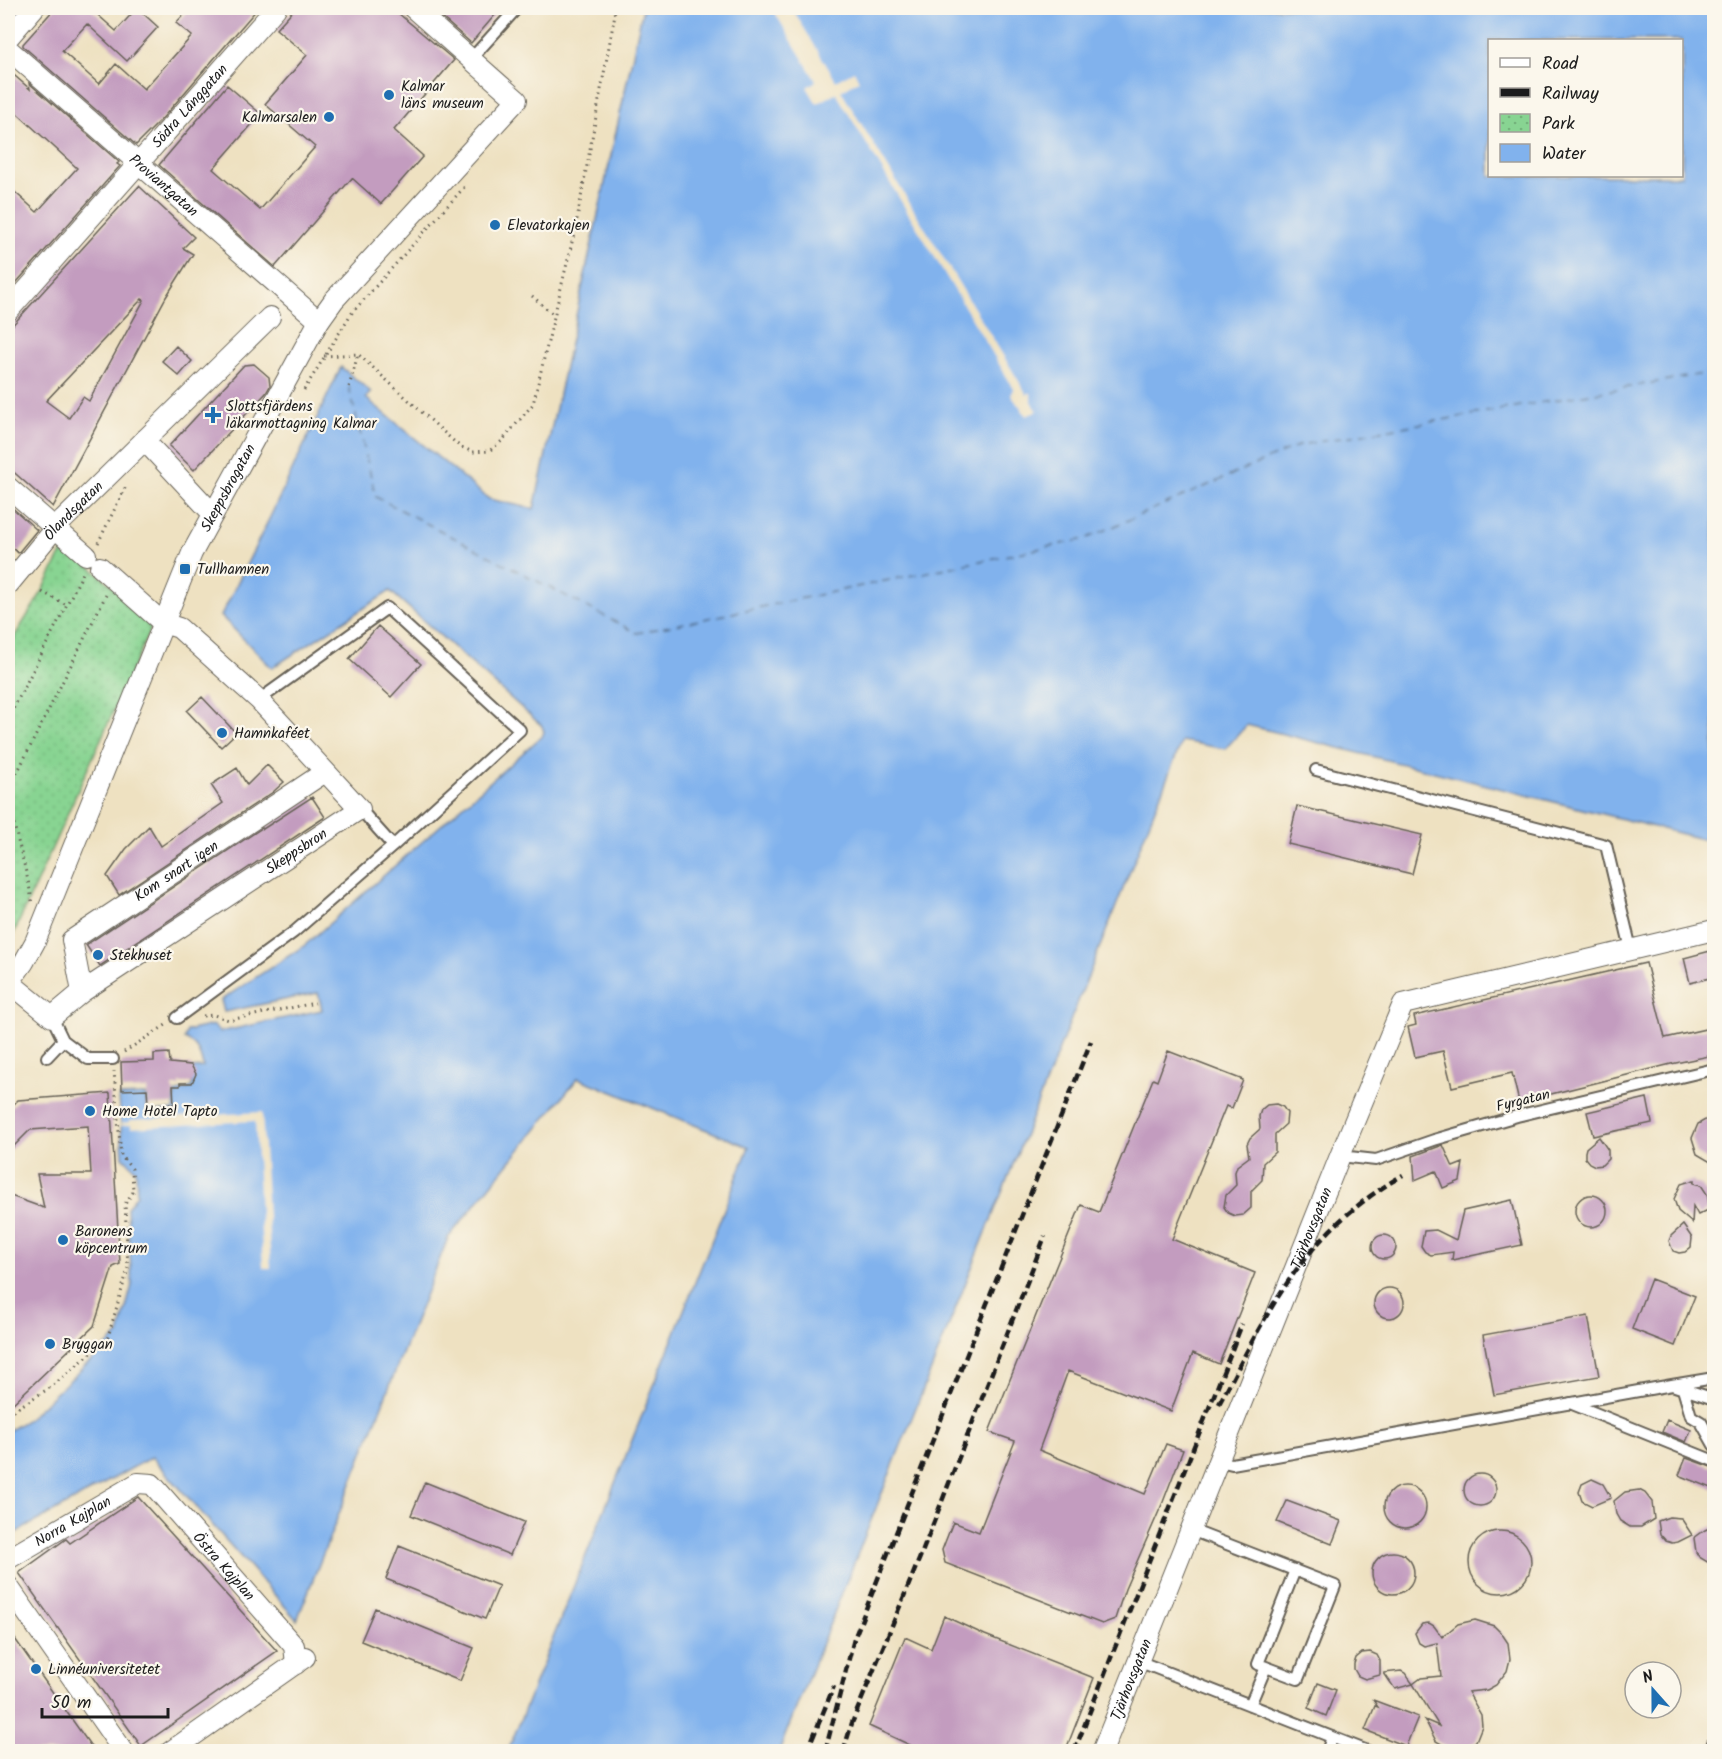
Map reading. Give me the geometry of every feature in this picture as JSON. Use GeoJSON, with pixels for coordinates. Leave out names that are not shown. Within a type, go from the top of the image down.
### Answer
{"type":"FeatureCollection","features":[{"type":"Feature","properties":{"kind":"street"},"geometry":{"type":"LineString","coordinates":[[8,38],[34,8]]}},
{"type":"Feature","properties":{"kind":"street","name":"Södra Långgatan"},"geometry":{"type":"LineString","coordinates":[[8,311],[276,8]]}},
{"type":"Feature","properties":{"kind":"street"},"geometry":{"type":"LineString","coordinates":[[413,8],[471,59]]}},
{"type":"Feature","properties":{"kind":"street","name":"Proviantgatan"},"geometry":{"type":"LineString","coordinates":[[8,50],[319,321]]}},
{"type":"Feature","properties":{"kind":"street","name":"Skeppsbrogatan"},"geometry":{"type":"LineString","coordinates":[[8,983],[24,962],[35,942],[192,553],[319,321],[334,300],[517,100],[471,59]]}},
{"type":"Feature","properties":{"kind":"street","name":"Ölandsgatan"},"geometry":{"type":"LineString","coordinates":[[8,585],[55,528],[270,317]]}},
{"type":"Feature","properties":{"kind":"street"},"geometry":{"type":"LineString","coordinates":[[144,440],[213,514]]}},
{"type":"Feature","properties":{"kind":"street"},"geometry":{"type":"LineString","coordinates":[[8,487],[97,562],[163,623],[179,628],[259,700],[360,809]]}},
{"type":"Feature","properties":{"kind":"street","name":"Kom snart igen"},"geometry":{"type":"LineString","coordinates":[[82,992],[72,940],[325,772]]}},
{"type":"Feature","properties":{"kind":"street","name":"Skeppsbron"},"geometry":{"type":"LineString","coordinates":[[52,1017],[82,992],[360,809]]}},
{"type":"Feature","properties":{"kind":"street","name":"Tjärhovsgatan"},"geometry":{"type":"LineString","coordinates":[[1102,1752],[1403,1004],[1714,930]]}},
{"type":"Feature","properties":{"kind":"street"},"geometry":{"type":"LineString","coordinates":[[8,983],[52,1017]]}},
{"type":"Feature","properties":{"kind":"street","name":"Norra Kajplan"},"geometry":{"type":"LineString","coordinates":[[8,1560],[138,1483]]}},
{"type":"Feature","properties":{"kind":"street","name":"Östra Kajplan"},"geometry":{"type":"LineString","coordinates":[[138,1483],[152,1484],[294,1646],[301,1661],[170,1752]]}},
{"type":"Feature","properties":{"kind":"street"},"geometry":{"type":"LineString","coordinates":[[8,1586],[124,1752]]}},
{"type":"Feature","properties":{"kind":"lane"},"geometry":{"type":"LineString","coordinates":[[471,59],[517,8]]}},
{"type":"Feature","properties":{"kind":"lane"},"geometry":{"type":"LineString","coordinates":[[177,1018],[294,932],[393,846],[520,730],[387,608],[259,700]]}},
{"type":"Feature","properties":{"kind":"lane"},"geometry":{"type":"LineString","coordinates":[[1316,771],[1606,845],[1631,949]]}},
{"type":"Feature","properties":{"kind":"lane"},"geometry":{"type":"LineString","coordinates":[[360,809],[393,846]]}},
{"type":"Feature","properties":{"kind":"lane"},"geometry":{"type":"LineString","coordinates":[[52,1017],[63,1040],[88,1059],[113,1059]]}},
{"type":"Feature","properties":{"kind":"lane"},"geometry":{"type":"LineString","coordinates":[[47,1057],[63,1040]]}},
{"type":"Feature","properties":{"kind":"lane","name":"Fyrgatan"},"geometry":{"type":"LineString","coordinates":[[1340,1156],[1376,1160],[1434,1140],[1517,1116],[1714,1069]]}},
{"type":"Feature","properties":{"kind":"lane"},"geometry":{"type":"LineString","coordinates":[[1219,1461],[1233,1464],[1714,1378]]}},
{"type":"Feature","properties":{"kind":"lane"},"geometry":{"type":"LineString","coordinates":[[1672,1385],[1714,1399]]}},
{"type":"Feature","properties":{"kind":"lane"},"geometry":{"type":"LineString","coordinates":[[1683,1389],[1691,1416],[1701,1422],[1714,1445]]}},
{"type":"Feature","properties":{"kind":"lane"},"geometry":{"type":"LineString","coordinates":[[1570,1403],[1714,1461]]}},
{"type":"Feature","properties":{"kind":"lane"},"geometry":{"type":"LineString","coordinates":[[1191,1530],[1294,1570],[1335,1586],[1298,1680],[1258,1664],[1294,1570]]}},
{"type":"Feature","properties":{"kind":"lane"},"geometry":{"type":"LineString","coordinates":[[1138,1661],[1370,1752]]}},
{"type":"Feature","properties":{"kind":"lane"},"geometry":{"type":"LineString","coordinates":[[1250,1705],[1266,1667]]}},
{"type":"Feature","properties":{"kind":"lane"},"geometry":{"type":"LineString","coordinates":[[1327,1752],[1332,1737]]}},
{"type":"Feature","properties":{"kind":"lane"},"geometry":{"type":"LineString","coordinates":[[1710,1752],[1714,1740]]}},
{"type":"Feature","properties":{"kind":"path"},"geometry":{"type":"LineString","coordinates":[[468,183],[351,314],[324,356],[358,354],[459,446],[473,452],[489,451],[501,441],[533,404],[575,230],[615,14],[612,8]]}},
{"type":"Feature","properties":{"kind":"path"},"geometry":{"type":"LineString","coordinates":[[532,296],[554,315]]}},
{"type":"Feature","properties":{"kind":"path"},"geometry":{"type":"LineString","coordinates":[[349,387],[358,354]]}},
{"type":"Feature","properties":{"kind":"path"},"geometry":{"type":"LineString","coordinates":[[30,887],[10,813],[9,789],[127,482]]}},
{"type":"Feature","properties":{"kind":"path"},"geometry":{"type":"LineString","coordinates":[[8,719],[67,605],[97,562]]}},
{"type":"Feature","properties":{"kind":"path"},"geometry":{"type":"LineString","coordinates":[[42,592],[67,605]]}},
{"type":"Feature","properties":{"kind":"path"},"geometry":{"type":"LineString","coordinates":[[229,1020],[315,1003]]}},
{"type":"Feature","properties":{"kind":"path"},"geometry":{"type":"LineString","coordinates":[[8,1414],[51,1387],[107,1340],[128,1269],[125,1204],[133,1192],[132,1169],[121,1156],[113,1059],[177,1018]]}},
{"type":"Feature","properties":{"kind":"green space"},"geometry":{"type":"Polygon","coordinates":[[[66,545],[153,623],[8,943],[8,647],[42,592],[66,545]]]}},
{"type":"Feature","properties":{"kind":"water"},"geometry":{"type":"Polygon","coordinates":[[[643,8],[1714,8],[1714,842],[1247,725],[1225,749],[1182,741],[779,1751],[508,1751],[749,1147],[578,1078],[448,1238],[297,1620],[152,1457],[8,1537],[8,1431],[28,1419],[119,1334],[132,1285],[127,1208],[137,1194],[136,1170],[123,1157],[119,1096],[146,1095],[147,1112],[174,1110],[175,1093],[192,1087],[192,1068],[203,1067],[197,1050],[192,1043],[184,1039],[187,1031],[213,1025],[220,1032],[322,1010],[318,993],[224,1012],[221,1000],[304,946],[544,732],[542,726],[390,591],[272,668],[221,616],[341,367],[371,392],[366,398],[489,499],[534,509],[643,8]]]}},
{"type":"Feature","properties":{"kind":"pier"},"geometry":{"type":"Polygon","coordinates":[[[772,8],[792,8],[836,81],[854,71],[859,80],[841,91],[1028,396],[1028,393],[1031,393],[1036,412],[1026,416],[1011,395],[1014,389],[836,93],[817,104],[807,87],[816,81],[772,8]]]}},
{"type":"Feature","properties":{"kind":"pier"},"geometry":{"type":"Polygon","coordinates":[[[262,1112],[271,1268],[263,1268],[255,1121],[131,1128],[131,1125],[121,1126],[121,1123],[130,1122],[130,1120],[262,1112]]]}},
{"type":"Feature","properties":{"kind":"building"},"geometry":{"type":"Polygon","coordinates":[[[55,8],[90,8],[116,31],[137,8],[158,27],[127,61],[87,24],[62,51],[99,84],[116,64],[144,89],[192,36],[176,23],[190,8],[258,8],[160,121],[136,145],[23,46],[55,8]]]}},
{"type":"Feature","properties":{"kind":"building"},"geometry":{"type":"Polygon","coordinates":[[[295,8],[392,8],[454,60],[394,130],[423,156],[381,204],[352,178],[275,267],[159,165],[227,85],[261,114],[213,169],[260,210],[315,147],[265,104],[307,55],[276,29],[295,8]]]}},
{"type":"Feature","properties":{"kind":"building"},"geometry":{"type":"Polygon","coordinates":[[[447,8],[501,8],[471,43],[440,16],[447,8]]]}},
{"type":"Feature","properties":{"kind":"building"},"geometry":{"type":"Polygon","coordinates":[[[8,70],[30,89],[29,83],[119,162],[117,164],[120,166],[8,292],[8,186],[37,212],[77,168],[8,105],[8,70]]]}},
{"type":"Feature","properties":{"kind":"building"},"geometry":{"type":"Polygon","coordinates":[[[139,186],[194,237],[183,248],[193,254],[166,297],[53,507],[8,467],[8,330],[139,186]],[[142,299],[46,401],[69,418],[83,397],[89,401],[144,300],[142,299]]]}},
{"type":"Feature","properties":{"kind":"building"},"geometry":{"type":"Polygon","coordinates":[[[176,346],[192,361],[179,376],[162,361],[176,346]]]}},
{"type":"Feature","properties":{"kind":"building"},"geometry":{"type":"Polygon","coordinates":[[[254,364],[269,377],[270,386],[194,470],[169,446],[244,365],[254,364]]]}},
{"type":"Feature","properties":{"kind":"building"},"geometry":{"type":"Polygon","coordinates":[[[8,504],[37,530],[18,553],[8,543],[8,504]]]}},
{"type":"Feature","properties":{"kind":"building"},"geometry":{"type":"Polygon","coordinates":[[[378,626],[421,664],[391,697],[349,659],[378,626]]]}},
{"type":"Feature","properties":{"kind":"building"},"geometry":{"type":"Polygon","coordinates":[[[202,697],[236,733],[221,747],[187,711],[202,697]]]}},
{"type":"Feature","properties":{"kind":"building"},"geometry":{"type":"Polygon","coordinates":[[[267,765],[284,782],[273,792],[119,895],[107,876],[126,849],[149,826],[161,846],[223,803],[211,785],[237,768],[247,785],[267,765]]]}},
{"type":"Feature","properties":{"kind":"building"},"geometry":{"type":"Polygon","coordinates":[[[312,797],[325,817],[100,966],[86,945],[312,797]]]}},
{"type":"Feature","properties":{"kind":"building"},"geometry":{"type":"Polygon","coordinates":[[[1297,806],[1422,835],[1412,874],[1288,844],[1297,806]]]}},
{"type":"Feature","properties":{"kind":"building"},"geometry":{"type":"Polygon","coordinates":[[[1714,950],[1714,977],[1690,983],[1684,958],[1714,950]]]}},
{"type":"Feature","properties":{"kind":"building"},"geometry":{"type":"Polygon","coordinates":[[[1646,963],[1665,1038],[1710,1028],[1714,1055],[1519,1102],[1512,1073],[1452,1087],[1443,1051],[1415,1057],[1408,1027],[1416,1025],[1414,1016],[1646,963]]]}},
{"type":"Feature","properties":{"kind":"building"},"geometry":{"type":"Polygon","coordinates":[[[1168,1051],[1243,1080],[1232,1108],[1226,1106],[1172,1239],[1255,1273],[1219,1364],[1193,1353],[1171,1411],[1068,1371],[1039,1450],[1145,1494],[1166,1444],[1183,1450],[1125,1589],[1115,1619],[1102,1624],[945,1563],[942,1550],[953,1522],[979,1532],[1015,1441],[989,1432],[1081,1205],[1099,1212],[1153,1079],[1157,1081],[1168,1051]]]}},
{"type":"Feature","properties":{"kind":"building"},"geometry":{"type":"Polygon","coordinates":[[[169,1053],[170,1063],[191,1065],[196,1074],[192,1083],[180,1083],[180,1086],[173,1086],[174,1104],[148,1105],[147,1089],[122,1090],[121,1062],[154,1061],[154,1054],[169,1053]]]}},
{"type":"Feature","properties":{"kind":"building","name":"Baronens köpcentrum"},"geometry":{"type":"Polygon","coordinates":[[[110,1093],[120,1264],[113,1267],[94,1326],[8,1408],[8,1195],[44,1208],[37,1174],[91,1174],[88,1126],[30,1130],[8,1152],[8,1110],[18,1100],[110,1093]]]}},
{"type":"Feature","properties":{"kind":"building"},"geometry":{"type":"Polygon","coordinates":[[[1647,1098],[1652,1123],[1593,1136],[1587,1112],[1647,1098]]]}},
{"type":"Feature","properties":{"kind":"building"},"geometry":{"type":"Polygon","coordinates":[[[1276,1104],[1283,1107],[1287,1113],[1286,1124],[1275,1134],[1275,1152],[1263,1163],[1262,1180],[1251,1191],[1251,1208],[1243,1215],[1235,1216],[1228,1213],[1224,1207],[1226,1195],[1236,1185],[1237,1166],[1249,1157],[1247,1144],[1260,1129],[1261,1110],[1267,1105],[1276,1104]]]}},
{"type":"Feature","properties":{"kind":"building"},"geometry":{"type":"Polygon","coordinates":[[[1714,1115],[1714,1164],[1697,1154],[1692,1138],[1698,1124],[1714,1115]]]}},
{"type":"Feature","properties":{"kind":"building"},"geometry":{"type":"Polygon","coordinates":[[[1599,1137],[1608,1150],[1608,1159],[1602,1165],[1595,1166],[1585,1158],[1585,1152],[1586,1148],[1599,1137]]]}},
{"type":"Feature","properties":{"kind":"building"},"geometry":{"type":"Polygon","coordinates":[[[1443,1145],[1453,1167],[1463,1163],[1460,1181],[1443,1188],[1436,1171],[1415,1180],[1413,1156],[1443,1145]]]}},
{"type":"Feature","properties":{"kind":"building"},"geometry":{"type":"Polygon","coordinates":[[[1694,1180],[1694,1183],[1701,1185],[1707,1194],[1710,1209],[1698,1215],[1693,1206],[1692,1223],[1678,1211],[1674,1199],[1681,1184],[1694,1180]]]}},
{"type":"Feature","properties":{"kind":"building"},"geometry":{"type":"Polygon","coordinates":[[[1591,1195],[1602,1200],[1607,1211],[1602,1222],[1591,1227],[1580,1222],[1575,1211],[1580,1200],[1591,1195]]]}},
{"type":"Feature","properties":{"kind":"building"},"geometry":{"type":"Polygon","coordinates":[[[1512,1200],[1522,1245],[1452,1260],[1453,1252],[1431,1255],[1421,1246],[1424,1231],[1436,1230],[1456,1240],[1463,1211],[1512,1200]]]}},
{"type":"Feature","properties":{"kind":"building"},"geometry":{"type":"Polygon","coordinates":[[[1683,1225],[1692,1238],[1691,1247],[1679,1253],[1673,1251],[1669,1241],[1683,1225]]]}},
{"type":"Feature","properties":{"kind":"building"},"geometry":{"type":"Polygon","coordinates":[[[1384,1235],[1393,1238],[1396,1247],[1393,1256],[1384,1259],[1375,1256],[1372,1247],[1375,1238],[1384,1235]]]}},
{"type":"Feature","properties":{"kind":"building"},"geometry":{"type":"Polygon","coordinates":[[[1651,1279],[1695,1296],[1675,1346],[1632,1329],[1651,1279]]]}},
{"type":"Feature","properties":{"kind":"building"},"geometry":{"type":"Polygon","coordinates":[[[1389,1288],[1400,1292],[1404,1303],[1400,1314],[1389,1318],[1378,1314],[1374,1303],[1378,1292],[1389,1288]]]}},
{"type":"Feature","properties":{"kind":"building"},"geometry":{"type":"Polygon","coordinates":[[[1588,1316],[1599,1376],[1494,1395],[1483,1335],[1588,1316]]]}},
{"type":"Feature","properties":{"kind":"building"},"geometry":{"type":"Polygon","coordinates":[[[1667,1420],[1691,1430],[1686,1442],[1662,1432],[1667,1420]]]}},
{"type":"Feature","properties":{"kind":"building"},"geometry":{"type":"Polygon","coordinates":[[[1686,1458],[1714,1468],[1714,1489],[1679,1475],[1686,1458]]]}},
{"type":"Feature","properties":{"kind":"building"},"geometry":{"type":"Polygon","coordinates":[[[1480,1474],[1491,1479],[1496,1490],[1491,1501],[1480,1506],[1469,1501],[1464,1490],[1469,1479],[1480,1474]]]}},
{"type":"Feature","properties":{"kind":"building"},"geometry":{"type":"Polygon","coordinates":[[[1592,1479],[1603,1484],[1611,1498],[1592,1506],[1582,1501],[1579,1492],[1582,1484],[1592,1479]]]}},
{"type":"Feature","properties":{"kind":"building"},"geometry":{"type":"Polygon","coordinates":[[[425,1482],[524,1522],[510,1555],[411,1515],[425,1482]]]}},
{"type":"Feature","properties":{"kind":"building"},"geometry":{"type":"Polygon","coordinates":[[[1405,1486],[1420,1492],[1426,1507],[1420,1522],[1405,1528],[1390,1522],[1384,1507],[1390,1492],[1405,1486]]]}},
{"type":"Feature","properties":{"kind":"building"},"geometry":{"type":"Polygon","coordinates":[[[1639,1490],[1645,1493],[1652,1502],[1654,1519],[1641,1527],[1630,1527],[1620,1521],[1616,1514],[1614,1501],[1625,1492],[1639,1490]]]}},
{"type":"Feature","properties":{"kind":"building"},"geometry":{"type":"Polygon","coordinates":[[[138,1497],[277,1651],[141,1746],[19,1573],[66,1539],[70,1543],[138,1497]]]}},
{"type":"Feature","properties":{"kind":"building"},"geometry":{"type":"Polygon","coordinates":[[[1287,1501],[1341,1521],[1332,1544],[1277,1522],[1287,1501]]]}},
{"type":"Feature","properties":{"kind":"building"},"geometry":{"type":"Polygon","coordinates":[[[1669,1517],[1681,1518],[1692,1535],[1678,1542],[1666,1541],[1660,1534],[1658,1521],[1669,1517]]]}},
{"type":"Feature","properties":{"kind":"building"},"geometry":{"type":"Polygon","coordinates":[[[1714,1526],[1714,1566],[1699,1557],[1694,1538],[1714,1526]]]}},
{"type":"Feature","properties":{"kind":"building"},"geometry":{"type":"Polygon","coordinates":[[[1494,1531],[1506,1531],[1522,1540],[1529,1550],[1531,1562],[1529,1574],[1522,1584],[1506,1593],[1494,1593],[1483,1588],[1474,1579],[1469,1568],[1469,1556],[1474,1545],[1483,1536],[1494,1531]]]}},
{"type":"Feature","properties":{"kind":"building"},"geometry":{"type":"Polygon","coordinates":[[[399,1546],[499,1586],[485,1619],[386,1579],[399,1546]]]}},
{"type":"Feature","properties":{"kind":"building"},"geometry":{"type":"Polygon","coordinates":[[[1393,1552],[1408,1558],[1414,1573],[1408,1588],[1393,1594],[1378,1588],[1372,1573],[1378,1558],[1393,1552]]]}},
{"type":"Feature","properties":{"kind":"building"},"geometry":{"type":"Polygon","coordinates":[[[375,1608],[474,1648],[460,1681],[361,1641],[375,1608]]]}},
{"type":"Feature","properties":{"kind":"building"},"geometry":{"type":"Polygon","coordinates":[[[944,1616],[985,1635],[1094,1678],[1065,1752],[925,1752],[869,1726],[905,1637],[931,1649],[944,1616]]]}},
{"type":"Feature","properties":{"kind":"building"},"geometry":{"type":"Polygon","coordinates":[[[1475,1620],[1494,1626],[1502,1634],[1508,1643],[1510,1659],[1507,1671],[1496,1685],[1487,1690],[1468,1692],[1481,1715],[1482,1726],[1476,1741],[1465,1749],[1450,1749],[1436,1741],[1425,1720],[1439,1726],[1413,1684],[1421,1678],[1441,1676],[1437,1643],[1424,1646],[1419,1643],[1415,1633],[1422,1624],[1429,1623],[1442,1637],[1458,1624],[1475,1620]]]}},
{"type":"Feature","properties":{"kind":"building"},"geometry":{"type":"Polygon","coordinates":[[[8,1629],[95,1752],[8,1752],[8,1629]]]}},
{"type":"Feature","properties":{"kind":"building"},"geometry":{"type":"Polygon","coordinates":[[[1370,1652],[1377,1655],[1380,1661],[1380,1675],[1365,1679],[1358,1676],[1354,1664],[1356,1658],[1362,1653],[1370,1652]]]}},
{"type":"Feature","properties":{"kind":"building"},"geometry":{"type":"Polygon","coordinates":[[[1401,1671],[1413,1684],[1395,1689],[1384,1673],[1401,1671]]]}},
{"type":"Feature","properties":{"kind":"building"},"geometry":{"type":"Polygon","coordinates":[[[1318,1683],[1336,1690],[1326,1716],[1308,1708],[1318,1683]]]}},
{"type":"Feature","properties":{"kind":"building"},"geometry":{"type":"Polygon","coordinates":[[[1373,1700],[1418,1717],[1406,1746],[1365,1730],[1375,1706],[1378,1707],[1373,1700]]]}},
{"type":"Feature","properties":{"kind":"ferry route"},"geometry":{"type":"LineString","coordinates":[[349,387],[376,497],[637,633],[1085,539],[1300,445],[1714,372]]}},
{"type":"Feature","properties":{"kind":"railway"},"geometry":{"type":"LineString","coordinates":[[825,1752],[854,1639],[1091,1041]]}},
{"type":"Feature","properties":{"kind":"railway"},"geometry":{"type":"LineString","coordinates":[[1219,1404],[1256,1335],[1293,1274],[1339,1221],[1369,1197],[1403,1175]]}},
{"type":"Feature","properties":{"kind":"railway"},"geometry":{"type":"LineString","coordinates":[[843,1752],[852,1723],[923,1550],[1045,1236]]}},
{"type":"Feature","properties":{"kind":"railway"},"geometry":{"type":"LineString","coordinates":[[1074,1752],[1242,1324]]}},
{"type":"Feature","properties":{"kind":"railway"},"geometry":{"type":"LineString","coordinates":[[807,1752],[834,1686]]}},
{"type":"Feature","properties":{"kind":"place","name":"Kalmar läns museum"},"geometry":{"type":"Point","coordinates":[389,95]}},
{"type":"Feature","properties":{"kind":"place","name":"Kalmarsalen"},"geometry":{"type":"Point","coordinates":[329,117]}},
{"type":"Feature","properties":{"kind":"place","name":"Elevatorkajen"},"geometry":{"type":"Point","coordinates":[495,225]}},
{"type":"Feature","properties":{"kind":"place","name":"Slottsfjärdens läkarmottagning Kalmar"},"geometry":{"type":"Point","coordinates":[213,415]}},
{"type":"Feature","properties":{"kind":"place","name":"Tullhamnen"},"geometry":{"type":"Point","coordinates":[185,569]}},
{"type":"Feature","properties":{"kind":"place","name":"Hamnkaféet"},"geometry":{"type":"Point","coordinates":[222,733]}},
{"type":"Feature","properties":{"kind":"place","name":"Stekhuset"},"geometry":{"type":"Point","coordinates":[98,955]}},
{"type":"Feature","properties":{"kind":"place","name":"Home Hotel Tapto"},"geometry":{"type":"Point","coordinates":[90,1111]}},
{"type":"Feature","properties":{"kind":"place","name":"Baronens köpcentrum"},"geometry":{"type":"Point","coordinates":[63,1240]}},
{"type":"Feature","properties":{"kind":"place","name":"Bryggan"},"geometry":{"type":"Point","coordinates":[50,1344]}},
{"type":"Feature","properties":{"kind":"place","name":"Linnéuniversitetet"},"geometry":{"type":"Point","coordinates":[36,1669]}}]}
